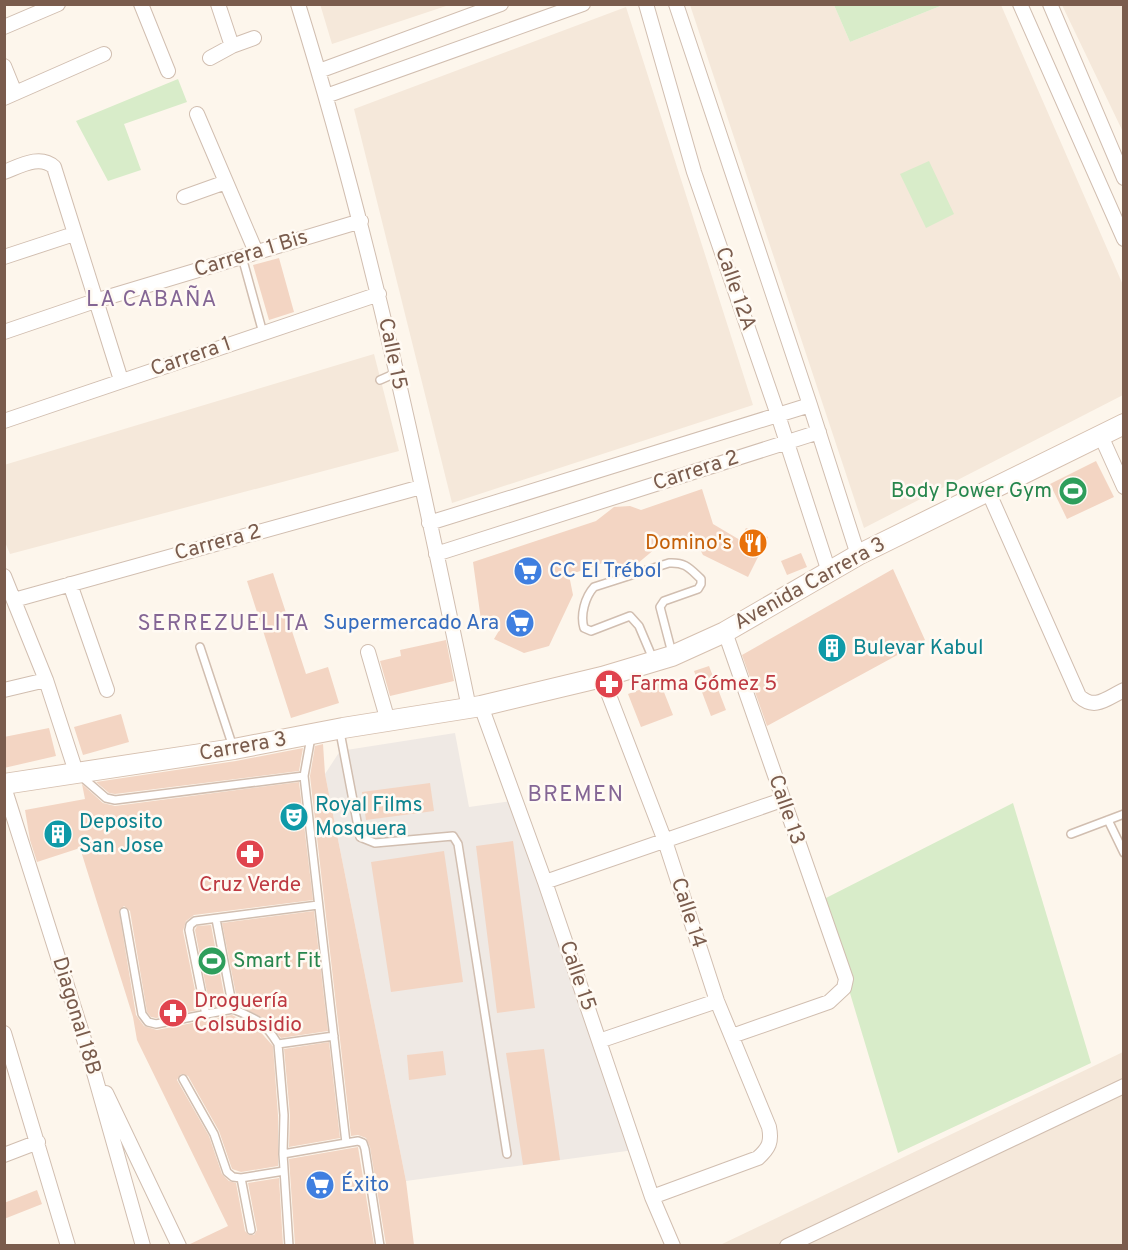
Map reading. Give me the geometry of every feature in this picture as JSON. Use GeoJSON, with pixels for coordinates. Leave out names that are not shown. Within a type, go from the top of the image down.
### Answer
{"type":"FeatureCollection","features":[{"type":"Feature","properties":{"kind":"main road","name":"Avenida Carrera 3"},"geometry":{"type":"LineString","coordinates":[[475,707],[602,677],[663,658],[725,632],[858,555],[1124,424]]}},
{"type":"Feature","properties":{"kind":"main road","name":"Carrera 3"},"geometry":{"type":"LineString","coordinates":[[4,785],[234,749],[475,707]]}},
{"type":"Feature","properties":{"kind":"street"},"geometry":{"type":"LineString","coordinates":[[4,27],[58,4]]}},
{"type":"Feature","properties":{"kind":"street"},"geometry":{"type":"LineString","coordinates":[[141,4],[168,71]]}},
{"type":"Feature","properties":{"kind":"street"},"geometry":{"type":"LineString","coordinates":[[218,4],[232,46]]}},
{"type":"Feature","properties":{"kind":"street","name":"Calle 15"},"geometry":{"type":"LineString","coordinates":[[298,4],[326,96],[379,294],[436,554],[475,707],[545,882],[652,1197],[673,1245]]}},
{"type":"Feature","properties":{"kind":"street"},"geometry":{"type":"LineString","coordinates":[[319,71],[501,4]]}},
{"type":"Feature","properties":{"kind":"street"},"geometry":{"type":"LineString","coordinates":[[326,96],[583,4]]}},
{"type":"Feature","properties":{"kind":"street","name":"Calle 12A"},"geometry":{"type":"LineString","coordinates":[[646,4],[694,172],[778,415],[829,572]]}},
{"type":"Feature","properties":{"kind":"street","name":"Calle 12A"},"geometry":{"type":"LineString","coordinates":[[676,4],[858,555]]}},
{"type":"Feature","properties":{"kind":"street"},"geometry":{"type":"LineString","coordinates":[[1020,4],[1124,239]]}},
{"type":"Feature","properties":{"kind":"street"},"geometry":{"type":"LineString","coordinates":[[1050,4],[1124,178]]}},
{"type":"Feature","properties":{"kind":"street"},"geometry":{"type":"LineString","coordinates":[[210,58],[232,46],[254,38]]}},
{"type":"Feature","properties":{"kind":"street"},"geometry":{"type":"LineString","coordinates":[[4,66],[10,96],[104,54]]}},
{"type":"Feature","properties":{"kind":"street"},"geometry":{"type":"LineString","coordinates":[[197,114],[256,252]]}},
{"type":"Feature","properties":{"kind":"street"},"geometry":{"type":"LineString","coordinates":[[4,172],[33,162],[48,162],[54,167],[121,380]]}},
{"type":"Feature","properties":{"kind":"street"},"geometry":{"type":"LineString","coordinates":[[184,197],[226,182]]}},
{"type":"Feature","properties":{"kind":"street","name":"Carrera 1 Bis"},"geometry":{"type":"LineString","coordinates":[[4,332],[95,301],[360,221]]}},
{"type":"Feature","properties":{"kind":"street"},"geometry":{"type":"LineString","coordinates":[[4,257],[74,234]]}},
{"type":"Feature","properties":{"kind":"street","name":"Carrera 1"},"geometry":{"type":"LineString","coordinates":[[4,420],[379,294]]}},
{"type":"Feature","properties":{"kind":"street","name":"Carrera 2"},"geometry":{"type":"LineString","coordinates":[[429,523],[598,465],[810,405]]}},
{"type":"Feature","properties":{"kind":"street","name":"Carrera 2"},"geometry":{"type":"LineString","coordinates":[[436,554],[819,432]]}},
{"type":"Feature","properties":{"kind":"street"},"geometry":{"type":"LineString","coordinates":[[1101,436],[1124,487]]}},
{"type":"Feature","properties":{"kind":"street","name":"Carrera 2"},"geometry":{"type":"LineString","coordinates":[[4,616],[17,606],[70,584],[421,487]]}},
{"type":"Feature","properties":{"kind":"street"},"geometry":{"type":"LineString","coordinates":[[988,491],[1079,696],[1085,702],[1096,704],[1124,690]]}},
{"type":"Feature","properties":{"kind":"street"},"geometry":{"type":"LineString","coordinates":[[4,576],[46,680],[76,772]]}},
{"type":"Feature","properties":{"kind":"street"},"geometry":{"type":"LineString","coordinates":[[70,584],[107,690]]}},
{"type":"Feature","properties":{"kind":"street","name":"Calle 13"},"geometry":{"type":"LineString","coordinates":[[725,632],[846,979],[844,988],[829,1002],[732,1036]]}},
{"type":"Feature","properties":{"kind":"street"},"geometry":{"type":"LineString","coordinates":[[368,652],[388,721]]}},
{"type":"Feature","properties":{"kind":"street","name":"Calle 14"},"geometry":{"type":"LineString","coordinates":[[602,677],[665,842],[717,1001],[769,1127],[771,1139],[768,1149],[759,1158],[652,1197]]}},
{"type":"Feature","properties":{"kind":"street"},"geometry":{"type":"LineString","coordinates":[[4,690],[46,680]]}},
{"type":"Feature","properties":{"kind":"street","name":"Diagonal 18B"},"geometry":{"type":"LineString","coordinates":[[4,785],[88,1055],[143,1245]]}},
{"type":"Feature","properties":{"kind":"street"},"geometry":{"type":"LineString","coordinates":[[545,882],[782,800]]}},
{"type":"Feature","properties":{"kind":"street"},"geometry":{"type":"LineString","coordinates":[[599,1041],[717,1001]]}},
{"type":"Feature","properties":{"kind":"street"},"geometry":{"type":"LineString","coordinates":[[4,1033],[11,1074],[38,1142],[68,1245]]}},
{"type":"Feature","properties":{"kind":"street"},"geometry":{"type":"LineString","coordinates":[[88,1055],[179,1245]]}},
{"type":"Feature","properties":{"kind":"street"},"geometry":{"type":"LineString","coordinates":[[787,1245],[1124,1086]]}},
{"type":"Feature","properties":{"kind":"street"},"geometry":{"type":"LineString","coordinates":[[4,1155],[38,1142]]}},
{"type":"Feature","properties":{"kind":"lane"},"geometry":{"type":"LineString","coordinates":[[242,256],[263,333]]}},
{"type":"Feature","properties":{"kind":"lane"},"geometry":{"type":"LineString","coordinates":[[380,380],[396,374]]}},
{"type":"Feature","properties":{"kind":"lane"},"geometry":{"type":"LineString","coordinates":[[680,562],[701,579],[699,589],[664,601],[660,607],[663,658],[630,616],[591,631],[584,628],[582,621],[587,595],[594,587],[669,563],[680,562]]}},
{"type":"Feature","properties":{"kind":"lane"},"geometry":{"type":"LineString","coordinates":[[200,647],[234,749]]}},
{"type":"Feature","properties":{"kind":"lane"},"geometry":{"type":"LineString","coordinates":[[339,729],[360,837],[375,843],[453,836],[458,844],[507,1154]]}},
{"type":"Feature","properties":{"kind":"lane"},"geometry":{"type":"LineString","coordinates":[[312,735],[304,776],[346,1143]]}},
{"type":"Feature","properties":{"kind":"lane"},"geometry":{"type":"LineString","coordinates":[[76,772],[106,798],[115,800],[304,776]]}},
{"type":"Feature","properties":{"kind":"lane"},"geometry":{"type":"LineString","coordinates":[[1071,834],[1124,813]]}},
{"type":"Feature","properties":{"kind":"lane"},"geometry":{"type":"LineString","coordinates":[[1108,819],[1124,853]]}},
{"type":"Feature","properties":{"kind":"lane"},"geometry":{"type":"LineString","coordinates":[[206,1015],[189,930],[190,925],[195,921],[318,904]]}},
{"type":"Feature","properties":{"kind":"lane"},"geometry":{"type":"LineString","coordinates":[[124,912],[142,1014],[148,1022],[156,1024],[233,1009],[260,1021],[268,1028],[278,1044],[284,1115],[283,1154],[289,1245]]}},
{"type":"Feature","properties":{"kind":"lane"},"geometry":{"type":"LineString","coordinates":[[216,919],[233,1009]]}},
{"type":"Feature","properties":{"kind":"lane"},"geometry":{"type":"LineString","coordinates":[[278,1044],[334,1036]]}},
{"type":"Feature","properties":{"kind":"lane"},"geometry":{"type":"LineString","coordinates":[[183,1079],[214,1134],[227,1172],[233,1177],[241,1178],[284,1171]]}},
{"type":"Feature","properties":{"kind":"lane"},"geometry":{"type":"LineString","coordinates":[[283,1154],[358,1141],[363,1143],[380,1245]]}},
{"type":"Feature","properties":{"kind":"lane"},"geometry":{"type":"LineString","coordinates":[[241,1178],[251,1230]]}},
{"type":"Feature","properties":{"kind":"shaded area"},"geometry":{"type":"Polygon","coordinates":[[[320,4],[449,4],[449,5],[332,44],[320,4]]]}},
{"type":"Feature","properties":{"kind":"shaded area"},"geometry":{"type":"Polygon","coordinates":[[[690,5],[834,5],[850,42],[943,5],[1001,5],[1123,285],[1123,395],[864,528],[690,5]]]}},
{"type":"Feature","properties":{"kind":"shaded area"},"geometry":{"type":"Polygon","coordinates":[[[1062,5],[1123,5],[1123,132],[1062,5]]]}},
{"type":"Feature","properties":{"kind":"shaded area"},"geometry":{"type":"Polygon","coordinates":[[[626,7],[753,405],[452,503],[354,109],[626,7]]]}},
{"type":"Feature","properties":{"kind":"shaded area"},"geometry":{"type":"Polygon","coordinates":[[[374,354],[399,451],[10,554],[5,542],[4,465],[374,354]]]}},
{"type":"Feature","properties":{"kind":"shaded area"},"geometry":{"type":"Polygon","coordinates":[[[455,733],[469,807],[512,801],[634,1150],[406,1181],[325,774],[340,751],[455,733]]]}},
{"type":"Feature","properties":{"kind":"shaded area"},"geometry":{"type":"Polygon","coordinates":[[[1123,1052],[1123,1245],[720,1245],[1123,1052]]]}},
{"type":"Feature","properties":{"kind":"green space"},"geometry":{"type":"Polygon","coordinates":[[[834,5],[943,5],[850,42],[834,5]]]}},
{"type":"Feature","properties":{"kind":"green space"},"geometry":{"type":"Polygon","coordinates":[[[178,79],[187,102],[124,124],[141,170],[108,181],[76,121],[178,79]]]}},
{"type":"Feature","properties":{"kind":"green space"},"geometry":{"type":"Polygon","coordinates":[[[929,161],[954,214],[926,228],[900,174],[929,161]]]}},
{"type":"Feature","properties":{"kind":"green space"},"geometry":{"type":"Polygon","coordinates":[[[1013,803],[1091,1063],[898,1153],[822,900],[1013,803]]]}},
{"type":"Feature","properties":{"kind":"building"},"geometry":{"type":"Polygon","coordinates":[[[279,258],[294,312],[269,320],[253,265],[279,258]]]}},
{"type":"Feature","properties":{"kind":"building"},"geometry":{"type":"Polygon","coordinates":[[[1096,461],[1114,497],[1067,519],[1050,484],[1096,461]]]}},
{"type":"Feature","properties":{"kind":"building","name":"CC El Trébol"},"geometry":{"type":"Polygon","coordinates":[[[702,489],[713,524],[740,540],[746,528],[768,537],[748,577],[703,555],[694,538],[656,548],[637,564],[624,566],[611,560],[569,575],[573,595],[549,646],[524,653],[494,639],[500,629],[481,620],[473,562],[596,521],[614,507],[630,506],[641,510],[702,489]]]}},
{"type":"Feature","properties":{"kind":"building"},"geometry":{"type":"Polygon","coordinates":[[[801,553],[807,567],[787,575],[781,561],[801,553]]]}},
{"type":"Feature","properties":{"kind":"building","name":"Bulevar Kabul"},"geometry":{"type":"Polygon","coordinates":[[[893,569],[925,640],[767,726],[742,655],[893,569]]]}},
{"type":"Feature","properties":{"kind":"building"},"geometry":{"type":"Polygon","coordinates":[[[273,573],[306,674],[328,667],[339,703],[291,718],[247,581],[273,573]]]}},
{"type":"Feature","properties":{"kind":"building"},"geometry":{"type":"Polygon","coordinates":[[[446,640],[454,681],[390,696],[380,661],[401,656],[400,650],[446,640]]]}},
{"type":"Feature","properties":{"kind":"building"},"geometry":{"type":"Polygon","coordinates":[[[709,666],[726,710],[711,716],[694,671],[709,666]]]}},
{"type":"Feature","properties":{"kind":"building"},"geometry":{"type":"Polygon","coordinates":[[[660,682],[673,715],[641,727],[628,694],[660,682]]]}},
{"type":"Feature","properties":{"kind":"building"},"geometry":{"type":"Polygon","coordinates":[[[121,714],[129,742],[83,755],[74,727],[121,714]]]}},
{"type":"Feature","properties":{"kind":"building"},"geometry":{"type":"Polygon","coordinates":[[[49,728],[56,756],[4,768],[4,737],[49,728]]]}},
{"type":"Feature","properties":{"kind":"building"},"geometry":{"type":"Polygon","coordinates":[[[323,744],[325,774],[406,1181],[414,1245],[386,1245],[370,1147],[366,1138],[358,1135],[351,1136],[310,776],[315,746],[323,744]]]}},
{"type":"Feature","properties":{"kind":"building"},"geometry":{"type":"Polygon","coordinates":[[[303,748],[299,771],[115,794],[109,793],[96,782],[236,761],[303,748]]]}},
{"type":"Feature","properties":{"kind":"building"},"geometry":{"type":"Polygon","coordinates":[[[299,782],[313,900],[194,915],[186,921],[183,931],[199,1010],[151,1017],[147,1012],[130,911],[124,906],[119,911],[136,1015],[144,1026],[157,1030],[232,1015],[256,1027],[273,1046],[278,1115],[278,1166],[241,1172],[232,1169],[219,1131],[188,1076],[181,1074],[177,1080],[209,1136],[222,1174],[229,1181],[236,1183],[245,1231],[249,1235],[254,1235],[257,1230],[248,1183],[279,1178],[283,1245],[188,1245],[228,1226],[137,1040],[133,1017],[80,848],[37,862],[30,840],[25,810],[85,799],[82,784],[103,803],[115,806],[299,782]]]}},
{"type":"Feature","properties":{"kind":"building"},"geometry":{"type":"Polygon","coordinates":[[[430,783],[434,811],[366,820],[362,792],[430,783]]]}},
{"type":"Feature","properties":{"kind":"building"},"geometry":{"type":"Polygon","coordinates":[[[513,841],[535,1008],[497,1013],[476,846],[513,841]]]}},
{"type":"Feature","properties":{"kind":"building"},"geometry":{"type":"Polygon","coordinates":[[[444,851],[463,982],[391,992],[371,862],[444,851]]]}},
{"type":"Feature","properties":{"kind":"building"},"geometry":{"type":"Polygon","coordinates":[[[314,911],[328,1031],[281,1038],[263,1018],[238,1005],[222,923],[314,911]]]}},
{"type":"Feature","properties":{"kind":"building"},"geometry":{"type":"Polygon","coordinates":[[[211,925],[226,1005],[210,1008],[195,930],[197,926],[211,925]]]}},
{"type":"Feature","properties":{"kind":"building"},"geometry":{"type":"Polygon","coordinates":[[[329,1042],[340,1138],[289,1147],[290,1115],[284,1049],[329,1042]]]}},
{"type":"Feature","properties":{"kind":"building"},"geometry":{"type":"Polygon","coordinates":[[[544,1049],[560,1160],[523,1165],[506,1053],[544,1049]]]}},
{"type":"Feature","properties":{"kind":"building"},"geometry":{"type":"Polygon","coordinates":[[[443,1051],[446,1075],[409,1080],[407,1055],[443,1051]]]}},
{"type":"Feature","properties":{"kind":"building"},"geometry":{"type":"Polygon","coordinates":[[[358,1147],[374,1245],[295,1245],[289,1159],[358,1147]]]}},
{"type":"Feature","properties":{"kind":"building"},"geometry":{"type":"Polygon","coordinates":[[[37,1190],[42,1204],[4,1219],[4,1203],[37,1190]]]}},
{"type":"Feature","properties":{"kind":"place","name":"Body Power Gym"},"geometry":{"type":"Point","coordinates":[1073,491]}},
{"type":"Feature","properties":{"kind":"place","name":"Domino's"},"geometry":{"type":"Point","coordinates":[753,543]}},
{"type":"Feature","properties":{"kind":"place","name":"CC El Trébol"},"geometry":{"type":"Point","coordinates":[528,571]}},
{"type":"Feature","properties":{"kind":"place","name":"Supermercado Ara"},"geometry":{"type":"Point","coordinates":[520,623]}},
{"type":"Feature","properties":{"kind":"place","name":"Bulevar Kabul"},"geometry":{"type":"Point","coordinates":[832,648]}},
{"type":"Feature","properties":{"kind":"place","name":"Farma Gómez 5"},"geometry":{"type":"Point","coordinates":[609,684]}},
{"type":"Feature","properties":{"kind":"place","name":"Royal Films Mosquera"},"geometry":{"type":"Point","coordinates":[294,817]}},
{"type":"Feature","properties":{"kind":"place","name":"Deposito San Jose"},"geometry":{"type":"Point","coordinates":[58,834]}},
{"type":"Feature","properties":{"kind":"place","name":"Cruz Verde"},"geometry":{"type":"Point","coordinates":[250,854]}},
{"type":"Feature","properties":{"kind":"place","name":"Smart Fit"},"geometry":{"type":"Point","coordinates":[212,961]}},
{"type":"Feature","properties":{"kind":"place","name":"Droguería Colsubsidio"},"geometry":{"type":"Point","coordinates":[173,1013]}},
{"type":"Feature","properties":{"kind":"place","name":"Éxito"},"geometry":{"type":"Point","coordinates":[320,1185]}},
{"type":"Feature","properties":{"kind":"district","name":"LA CABAÑA"},"geometry":{"type":"Point","coordinates":[152,300]}},
{"type":"Feature","properties":{"kind":"district","name":"SERREZUELITA"},"geometry":{"type":"Point","coordinates":[224,624]}},
{"type":"Feature","properties":{"kind":"district","name":"BREMEN"},"geometry":{"type":"Point","coordinates":[576,795]}}]}
